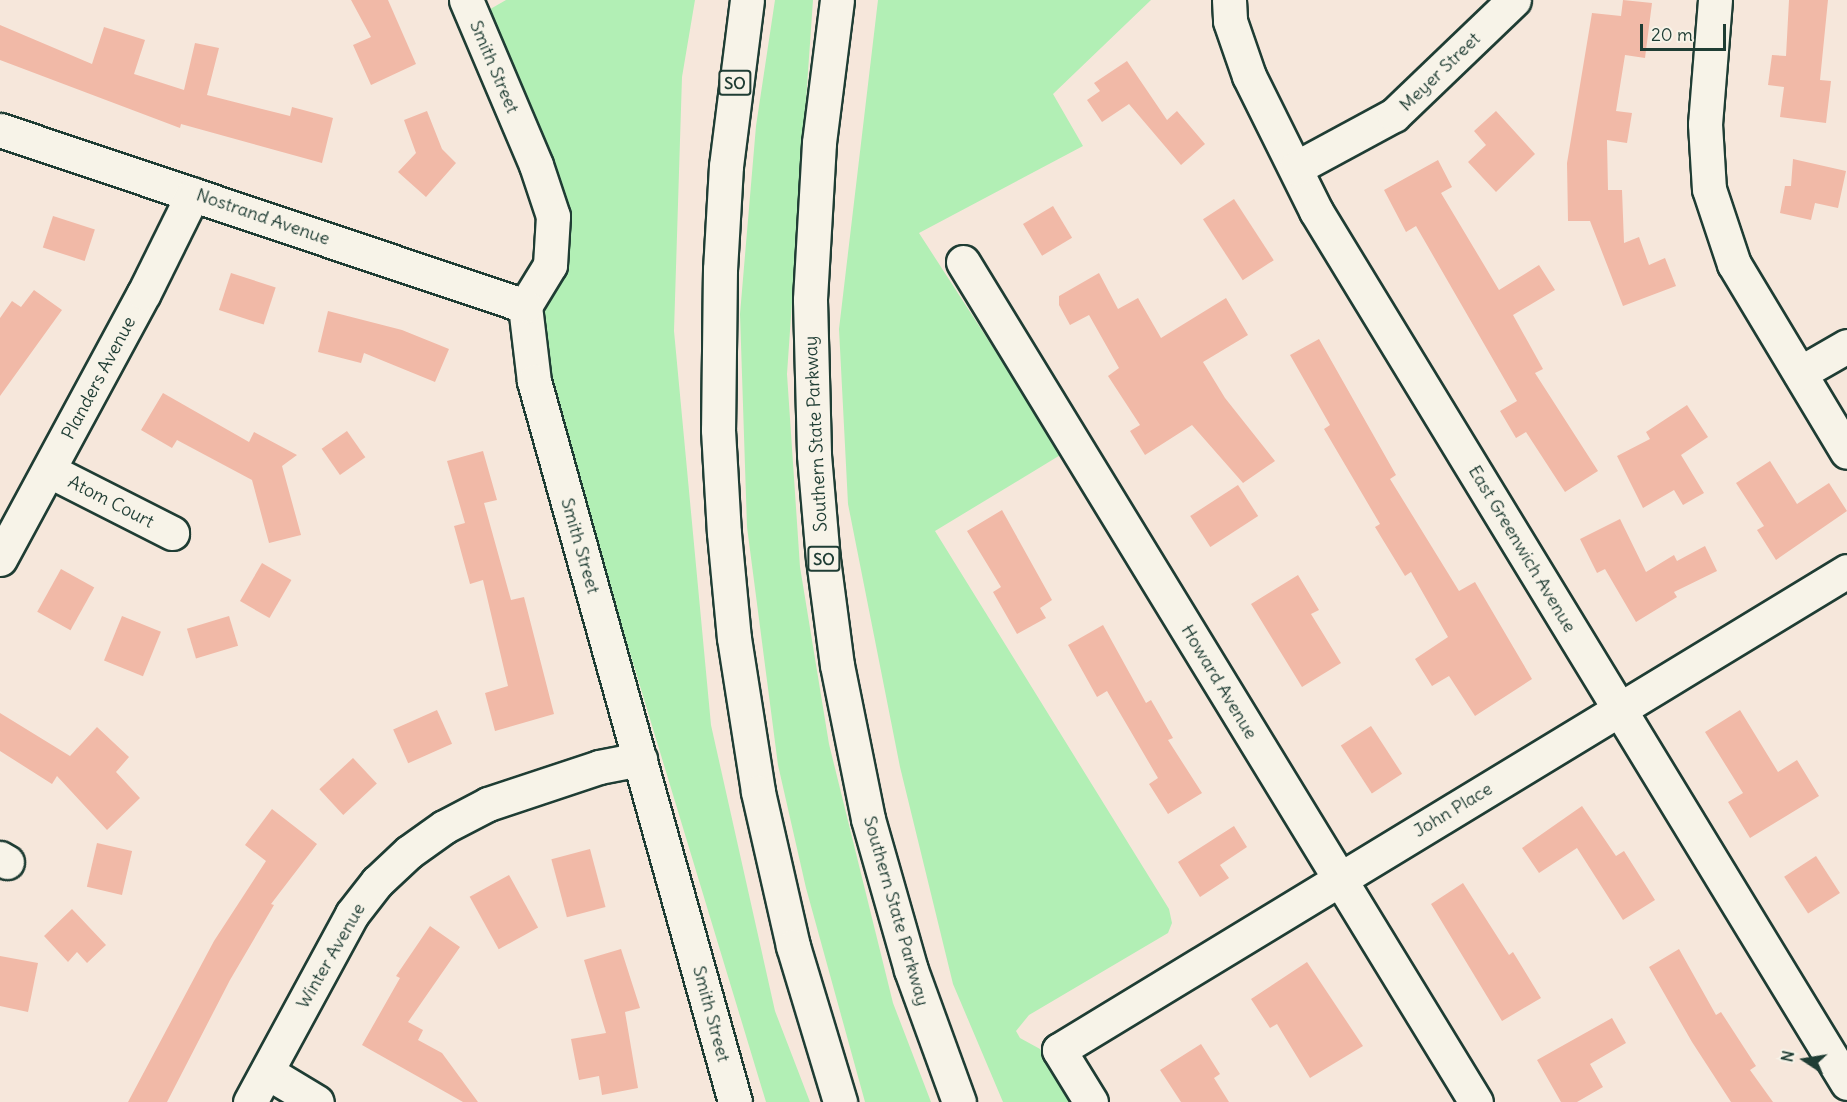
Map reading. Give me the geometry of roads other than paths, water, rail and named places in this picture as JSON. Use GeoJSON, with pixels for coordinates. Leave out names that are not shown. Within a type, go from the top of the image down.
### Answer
{"type":"FeatureCollection","features":[{"type":"Feature","properties":{"kind":"main road","name":"Smith Street"},"geometry":{"type":"LineString","coordinates":[[466,0],[536,165],[553,216],[550,265],[525,306],[534,381],[735,1102]]}},
{"type":"Feature","properties":{"kind":"main road","name":"SO"},"geometry":{"type":"LineString","coordinates":[[747,0],[726,166],[720,269],[718,430],[724,533],[734,638],[758,792],[793,946],[840,1102]]}},
{"type":"Feature","properties":{"kind":"main road","name":"Southern State Parkway"},"geometry":{"type":"LineString","coordinates":[[837,0],[819,143],[810,300],[813,435],[823,559],[837,665],[868,819],[911,970],[959,1102]]}},
{"type":"Feature","properties":{"kind":"main road","name":"East Greenwich Avenue"},"geometry":{"type":"LineString","coordinates":[[1229,0],[1230,21],[1249,76],[1316,211],[1847,1083]]}},
{"type":"Feature","properties":{"kind":"main road","name":"Meyer Street"},"geometry":{"type":"LineString","coordinates":[[1296,168],[1394,115],[1514,0]]}},
{"type":"Feature","properties":{"kind":"main road"},"geometry":{"type":"LineString","coordinates":[[1715,0],[1706,124],[1709,189],[1734,264],[1847,452]]}},
{"type":"Feature","properties":{"kind":"main road","name":"Nostrand Avenue"},"geometry":{"type":"LineString","coordinates":[[0,130],[525,306]]}},
{"type":"Feature","properties":{"kind":"main road","name":"Planders Avenue"},"geometry":{"type":"LineString","coordinates":[[0,559],[50,471],[193,194]]}},
{"type":"Feature","properties":{"kind":"main road","name":"Howard Avenue"},"geometry":{"type":"LineString","coordinates":[[963,262],[1476,1102]]}},
{"type":"Feature","properties":{"kind":"main road"},"geometry":{"type":"LineString","coordinates":[[1800,373],[1847,346]]}},
{"type":"Feature","properties":{"kind":"main road","name":"Atom Court"},"geometry":{"type":"LineString","coordinates":[[50,471],[172,533]]}},
{"type":"Feature","properties":{"kind":"main road","name":"John Place"},"geometry":{"type":"LineString","coordinates":[[1091,1102],[1059,1050],[1847,571]]}},
{"type":"Feature","properties":{"kind":"main road","name":"Winter Avenue"},"geometry":{"type":"LineString","coordinates":[[250,1102],[352,914],[377,882],[409,852],[444,827],[488,804],[599,767],[640,759]]}},
{"type":"Feature","properties":{"kind":"main road"},"geometry":{"type":"LineString","coordinates":[[267,1072],[317,1102]]}}]}
